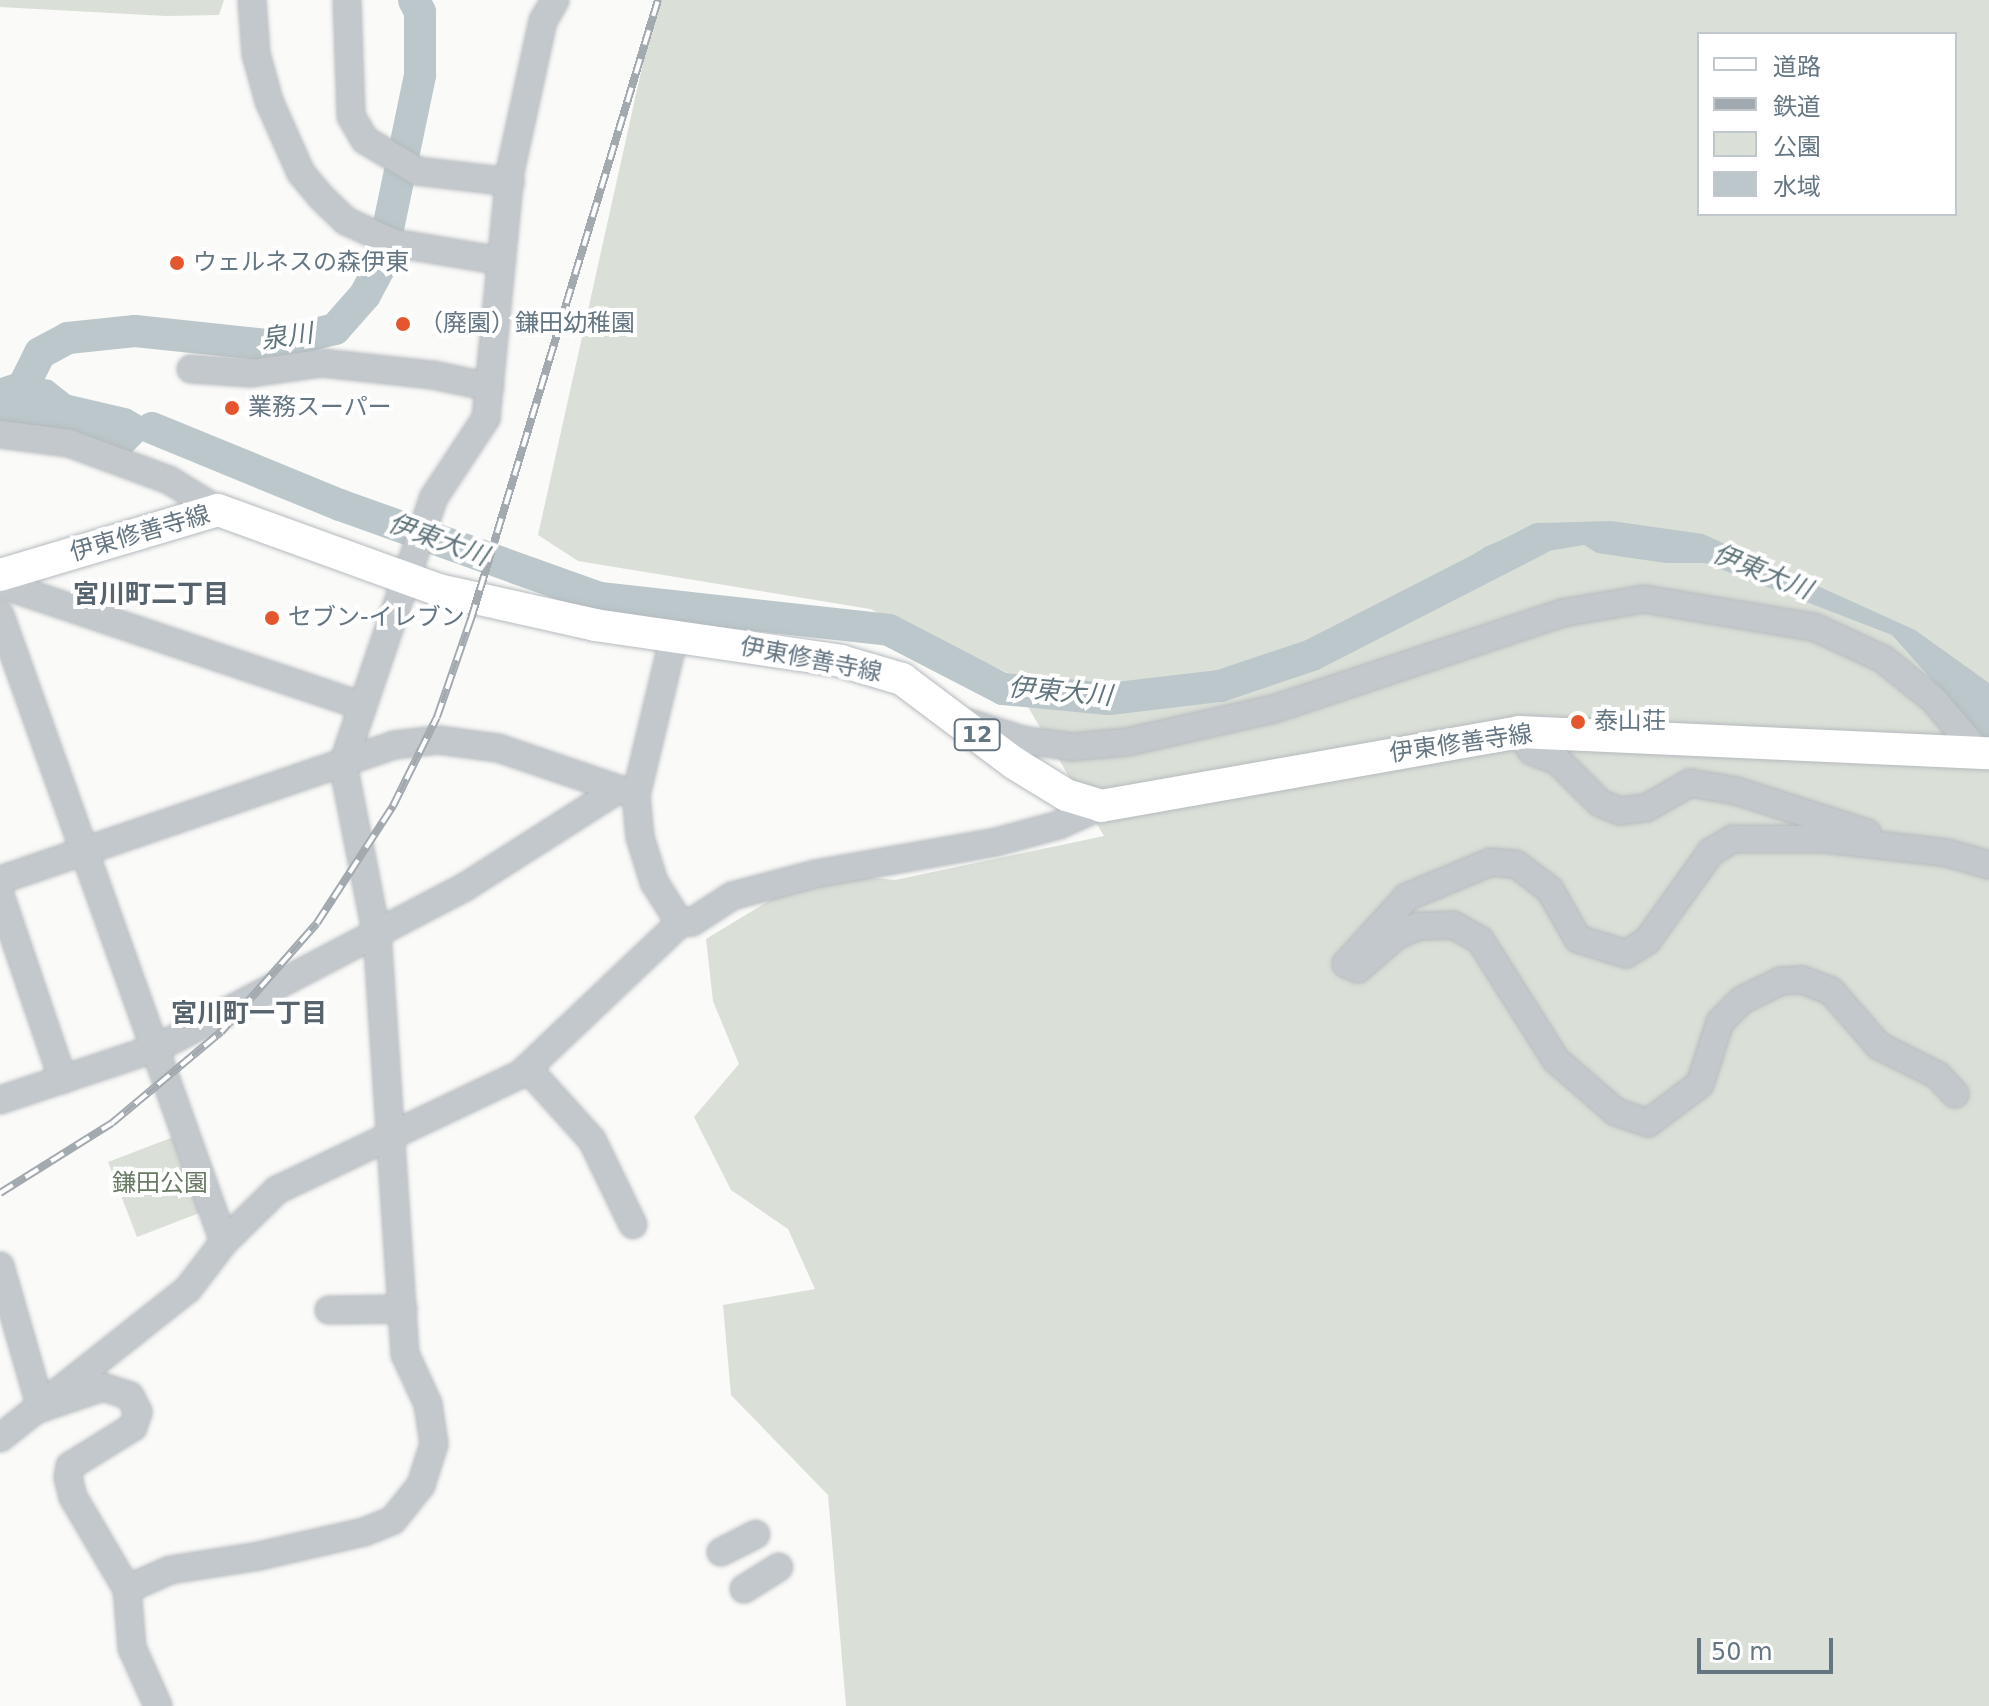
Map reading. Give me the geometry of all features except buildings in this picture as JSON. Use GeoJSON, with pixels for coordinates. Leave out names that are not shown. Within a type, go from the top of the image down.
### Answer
{"type":"FeatureCollection","features":[{"type":"Feature","properties":{"kind":"main road","name":"伊東修善寺線"},"geometry":{"type":"LineString","coordinates":[[0,575],[218,510],[595,625],[841,661],[902,679],[1066,795],[1101,806],[1519,732],[1983,753]]}},
{"type":"Feature","properties":{"kind":"street"},"geometry":{"type":"LineString","coordinates":[[252,0],[256,54],[284,140],[321,197],[346,221],[394,243],[502,261]]}},
{"type":"Feature","properties":{"kind":"street"},"geometry":{"type":"LineString","coordinates":[[347,0],[351,116],[365,140],[386,158],[417,171],[510,182]]}},
{"type":"Feature","properties":{"kind":"street"},"geometry":{"type":"LineString","coordinates":[[127,1589],[170,1570],[364,1532],[393,1520],[421,1485],[434,1444],[428,1404],[405,1354],[394,1137],[377,936],[343,764],[434,497],[486,418],[510,182],[545,7]]}},
{"type":"Feature","properties":{"kind":"street"},"geometry":{"type":"LineString","coordinates":[[191,369],[251,373],[322,363],[433,375],[490,387]]}},
{"type":"Feature","properties":{"kind":"street"},"geometry":{"type":"LineString","coordinates":[[0,434],[69,443],[169,480],[218,510]]}},
{"type":"Feature","properties":{"kind":"street"},"geometry":{"type":"LineString","coordinates":[[0,584],[362,706]]}},
{"type":"Feature","properties":{"kind":"street"},"geometry":{"type":"LineString","coordinates":[[956,719],[1047,743],[1127,742],[1274,709],[1562,613],[1644,599],[1814,627],[1883,659],[1934,700],[1983,753]]}},
{"type":"Feature","properties":{"kind":"street"},"geometry":{"type":"LineString","coordinates":[[0,615],[85,853],[159,1047],[224,1242]]}},
{"type":"Feature","properties":{"kind":"street"},"geometry":{"type":"LineString","coordinates":[[674,637],[627,792],[654,882],[680,923]]}},
{"type":"Feature","properties":{"kind":"street"},"geometry":{"type":"LineString","coordinates":[[1519,732],[1532,751],[1558,761],[1600,803],[1620,811],[1646,808],[1690,783],[1737,791],[1879,837],[1893,848]]}},
{"type":"Feature","properties":{"kind":"street"},"geometry":{"type":"LineString","coordinates":[[0,880],[394,745],[459,742],[528,756],[627,792]]}},
{"type":"Feature","properties":{"kind":"street"},"geometry":{"type":"LineString","coordinates":[[0,1100],[159,1047],[377,936],[627,792]]}},
{"type":"Feature","properties":{"kind":"street"},"geometry":{"type":"LineString","coordinates":[[0,1438],[188,1289],[224,1242],[277,1190],[394,1137],[527,1068],[680,923],[692,922],[732,896],[815,874],[996,842],[1059,825],[1101,806]]}},
{"type":"Feature","properties":{"kind":"street"},"geometry":{"type":"LineString","coordinates":[[1955,1094],[1937,1075],[1879,1046],[1831,991],[1802,980],[1781,981],[1742,1000],[1720,1022],[1700,1084],[1648,1123],[1616,1112],[1556,1060],[1480,940],[1453,925],[1418,926],[1396,936],[1358,969],[1346,964],[1407,897],[1491,862],[1516,864],[1550,890],[1578,939],[1626,954],[1647,941],[1711,852],[1733,839],[1825,839],[1947,853],[1989,865]]}},
{"type":"Feature","properties":{"kind":"street"},"geometry":{"type":"LineString","coordinates":[[0,895],[63,1080]]}},
{"type":"Feature","properties":{"kind":"street"},"geometry":{"type":"LineString","coordinates":[[527,1068],[592,1140],[633,1225]]}},
{"type":"Feature","properties":{"kind":"street"},"geometry":{"type":"LineString","coordinates":[[0,1266],[41,1408]]}},
{"type":"Feature","properties":{"kind":"street"},"geometry":{"type":"LineString","coordinates":[[329,1310],[403,1309]]}},
{"type":"Feature","properties":{"kind":"street"},"geometry":{"type":"LineString","coordinates":[[41,1408],[103,1387],[130,1396],[138,1412],[133,1427],[70,1466],[68,1477],[73,1497],[127,1589],[132,1648],[158,1706]]}},
{"type":"Feature","properties":{"kind":"street"},"geometry":{"type":"LineString","coordinates":[[721,1552],[756,1534]]}},
{"type":"Feature","properties":{"kind":"street"},"geometry":{"type":"LineString","coordinates":[[744,1589],[779,1567]]}},
{"type":"Feature","properties":{"kind":"green space"},"geometry":{"type":"Polygon","coordinates":[[[0,0],[224,0],[219,15],[166,16],[0,7],[0,0]]]}},
{"type":"Feature","properties":{"kind":"green space"},"geometry":{"type":"Polygon","coordinates":[[[657,0],[1989,0],[1989,1706],[846,1706],[828,1495],[731,1395],[723,1305],[815,1289],[788,1229],[731,1190],[694,1117],[739,1064],[713,1001],[706,939],[785,891],[857,876],[895,880],[1104,836],[1008,673],[870,609],[578,561],[538,535],[657,0]]]}},
{"type":"Feature","properties":{"kind":"green space","name":"鎌田公園"},"geometry":{"type":"Polygon","coordinates":[[[189,1131],[202,1212],[137,1237],[108,1162],[189,1131]]]}},
{"type":"Feature","properties":{"kind":"water"},"geometry":{"type":"Polygon","coordinates":[[[12,374],[51,380],[70,395],[130,409],[206,455],[149,435],[130,454],[0,423],[0,378],[12,374]]]}},
{"type":"Feature","properties":{"kind":"water"},"geometry":{"type":"Polygon","coordinates":[[[1611,521],[1703,534],[1915,630],[1989,683],[1989,744],[1892,635],[1705,563],[1666,563],[1597,553],[1584,545],[1483,562],[1434,602],[1456,566],[1485,547],[1542,523],[1611,521]]]}},
{"type":"Feature","properties":{"kind":"waterway","name":"泉川"},"geometry":{"type":"LineString","coordinates":[[17,399],[40,353],[68,338],[135,331],[269,345],[335,329],[365,295],[380,267],[420,75],[420,12],[414,0]]}},
{"type":"Feature","properties":{"kind":"waterway","name":"伊東大川"},"geometry":{"type":"LineString","coordinates":[[152,428],[340,505],[600,598],[889,630],[1003,689],[1109,699],[1220,686],[1312,655],[1539,539]]}},
{"type":"Feature","properties":{"kind":"railway"},"geometry":{"type":"LineString","coordinates":[[0,1193],[112,1123],[221,1032],[317,923],[393,806],[437,717],[471,619],[658,0]]}},
{"type":"Feature","properties":{"kind":"place","name":"ウェルネスの森伊東"},"geometry":{"type":"Point","coordinates":[177,263]}},
{"type":"Feature","properties":{"kind":"place","name":"（廃園）鎌田幼稚園"},"geometry":{"type":"Point","coordinates":[403,324]}},
{"type":"Feature","properties":{"kind":"place","name":"業務スーパー"},"geometry":{"type":"Point","coordinates":[232,408]}},
{"type":"Feature","properties":{"kind":"place","name":"セブン-イレブン"},"geometry":{"type":"Point","coordinates":[272,618]}},
{"type":"Feature","properties":{"kind":"place","name":"泰山荘"},"geometry":{"type":"Point","coordinates":[1578,722]}},
{"type":"Feature","properties":{"kind":"district","name":"宮川町二丁目"},"geometry":{"type":"Point","coordinates":[151,595]}},
{"type":"Feature","properties":{"kind":"district","name":"宮川町一丁目"},"geometry":{"type":"Point","coordinates":[249,1014]}}]}
